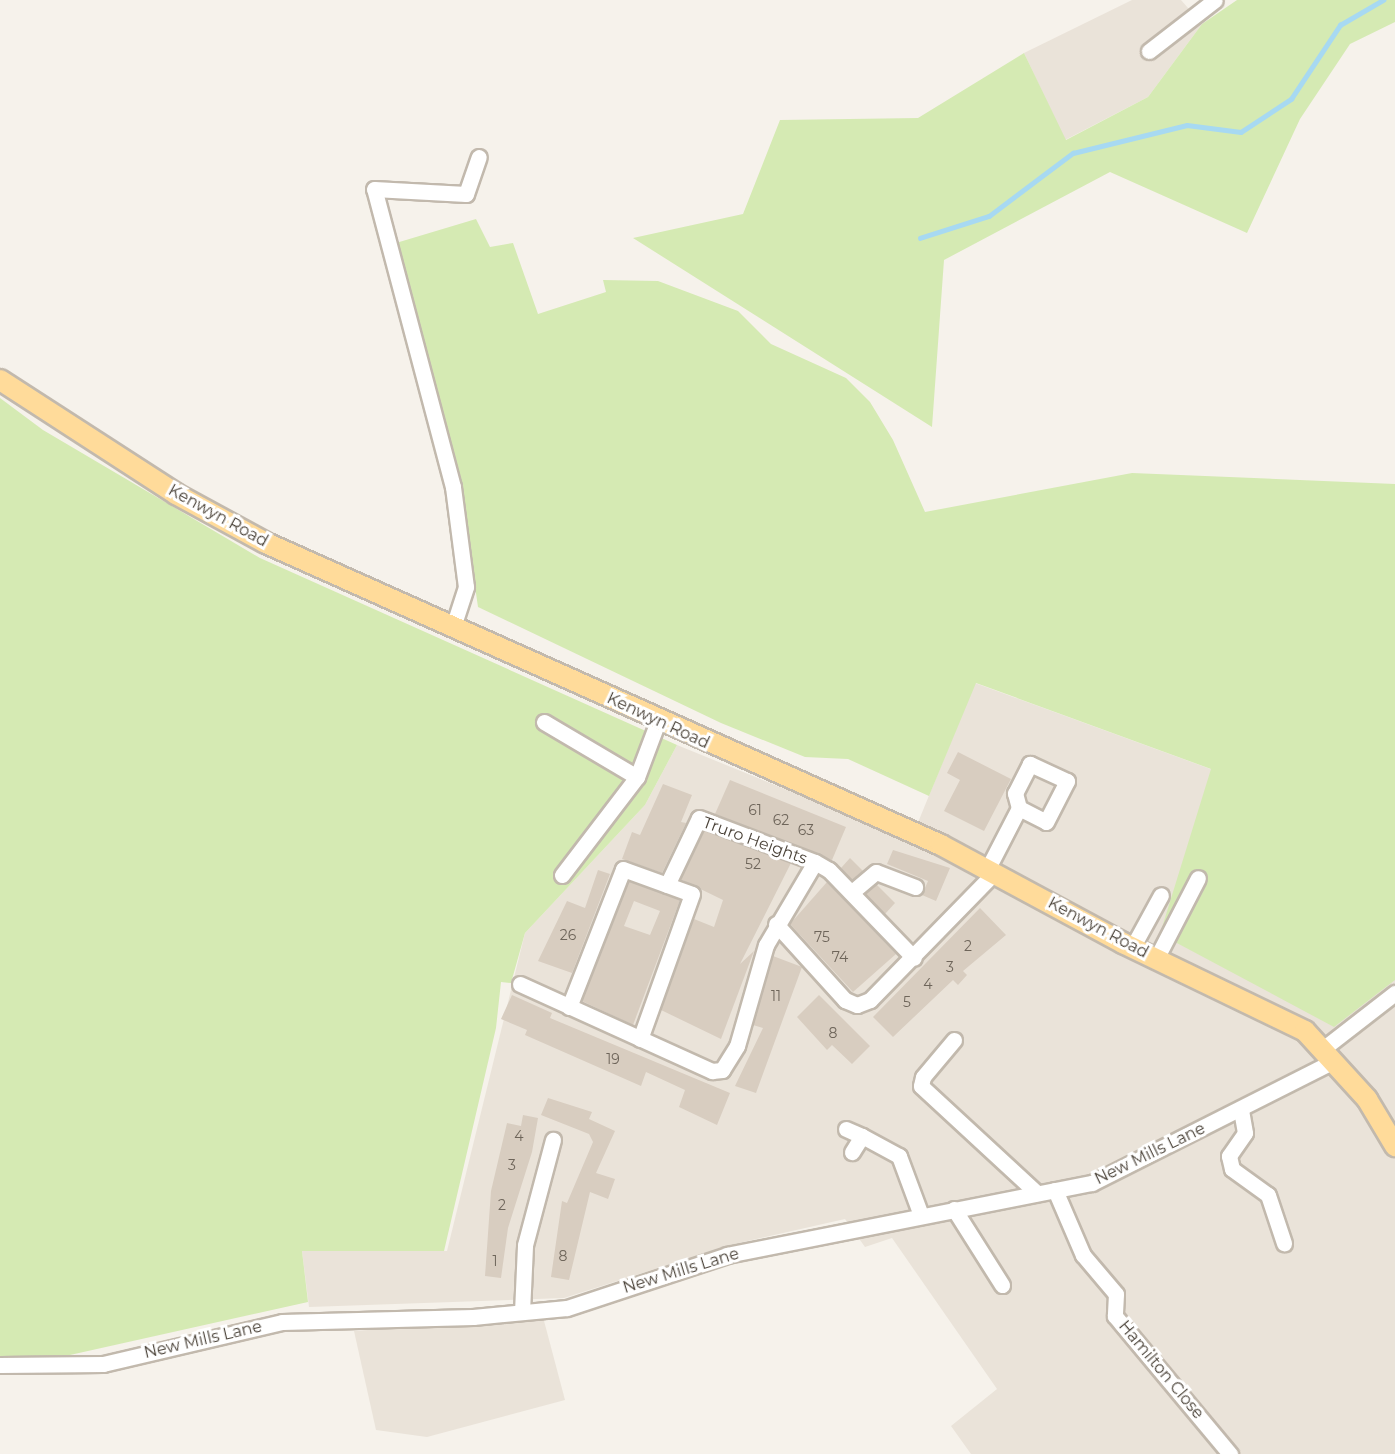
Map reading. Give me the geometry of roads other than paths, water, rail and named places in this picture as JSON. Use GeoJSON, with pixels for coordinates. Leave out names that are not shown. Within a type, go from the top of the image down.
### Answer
{"type":"FeatureCollection","features":[{"type":"Feature","properties":{"kind":"main road","name":"Kenwyn Road"},"geometry":{"type":"LineString","coordinates":[[0,380],[156,482],[266,543],[454,624],[658,721],[992,870],[1132,948],[1305,1031],[1329,1054],[1367,1099],[1395,1146]]}},
{"type":"Feature","properties":{"kind":"street"},"geometry":{"type":"LineString","coordinates":[[1149,51],[1215,0]]}},
{"type":"Feature","properties":{"kind":"street"},"geometry":{"type":"LineString","coordinates":[[454,624],[466,586],[453,487],[374,189],[466,194],[479,157]]}},
{"type":"Feature","properties":{"kind":"street"},"geometry":{"type":"LineString","coordinates":[[562,875],[638,777],[658,721]]}},
{"type":"Feature","properties":{"kind":"street"},"geometry":{"type":"LineString","coordinates":[[544,722],[638,777]]}},
{"type":"Feature","properties":{"kind":"street"},"geometry":{"type":"LineString","coordinates":[[776,924],[800,951],[856,1005],[870,1000],[914,958],[992,870],[1019,808]]}},
{"type":"Feature","properties":{"kind":"street","name":"Truro Heights"},"geometry":{"type":"LineString","coordinates":[[667,885],[699,818],[815,862],[852,892],[914,958]]}},
{"type":"Feature","properties":{"kind":"street","name":"Truro Heights"},"geometry":{"type":"LineString","coordinates":[[520,984],[712,1071],[722,1070],[737,1046],[766,945],[776,924],[815,862]]}},
{"type":"Feature","properties":{"kind":"street"},"geometry":{"type":"LineString","coordinates":[[568,1007],[623,869],[692,894],[640,1039]]}},
{"type":"Feature","properties":{"kind":"street"},"geometry":{"type":"LineString","coordinates":[[852,892],[876,872],[915,887]]}},
{"type":"Feature","properties":{"kind":"street"},"geometry":{"type":"LineString","coordinates":[[1156,959],[1198,878]]}},
{"type":"Feature","properties":{"kind":"street"},"geometry":{"type":"LineString","coordinates":[[1132,948],[1161,896]]}},
{"type":"Feature","properties":{"kind":"street"},"geometry":{"type":"LineString","coordinates":[[766,945],[800,951]]}},
{"type":"Feature","properties":{"kind":"street","name":"New Mills Lane"},"geometry":{"type":"LineString","coordinates":[[0,1365],[103,1364],[282,1322],[567,1308],[727,1255],[1092,1183],[1241,1110],[1329,1054],[1395,993]]}},
{"type":"Feature","properties":{"kind":"street"},"geometry":{"type":"LineString","coordinates":[[954,1040],[923,1077],[921,1086],[1037,1193]]}},
{"type":"Feature","properties":{"kind":"street"},"geometry":{"type":"LineString","coordinates":[[1241,1110],[1245,1132],[1229,1156],[1233,1169],[1268,1196],[1284,1243]]}},
{"type":"Feature","properties":{"kind":"street"},"geometry":{"type":"LineString","coordinates":[[846,1129],[899,1156],[921,1215]]}},
{"type":"Feature","properties":{"kind":"street"},"geometry":{"type":"LineString","coordinates":[[852,1152],[862,1136]]}},
{"type":"Feature","properties":{"kind":"street"},"geometry":{"type":"LineString","coordinates":[[522,1312],[525,1245],[553,1140]]}},
{"type":"Feature","properties":{"kind":"street","name":"Hamilton Close"},"geometry":{"type":"LineString","coordinates":[[1055,1190],[1083,1255],[1116,1294],[1115,1316],[1230,1454]]}},
{"type":"Feature","properties":{"kind":"street"},"geometry":{"type":"LineString","coordinates":[[954,1209],[1002,1285]]}},
{"type":"Feature","properties":{"kind":"waterway"},"geometry":{"type":"LineString","coordinates":[[920,238],[989,216],[1073,153],[1187,125],[1241,132],[1291,99],[1340,25],[1383,0]]}}]}
